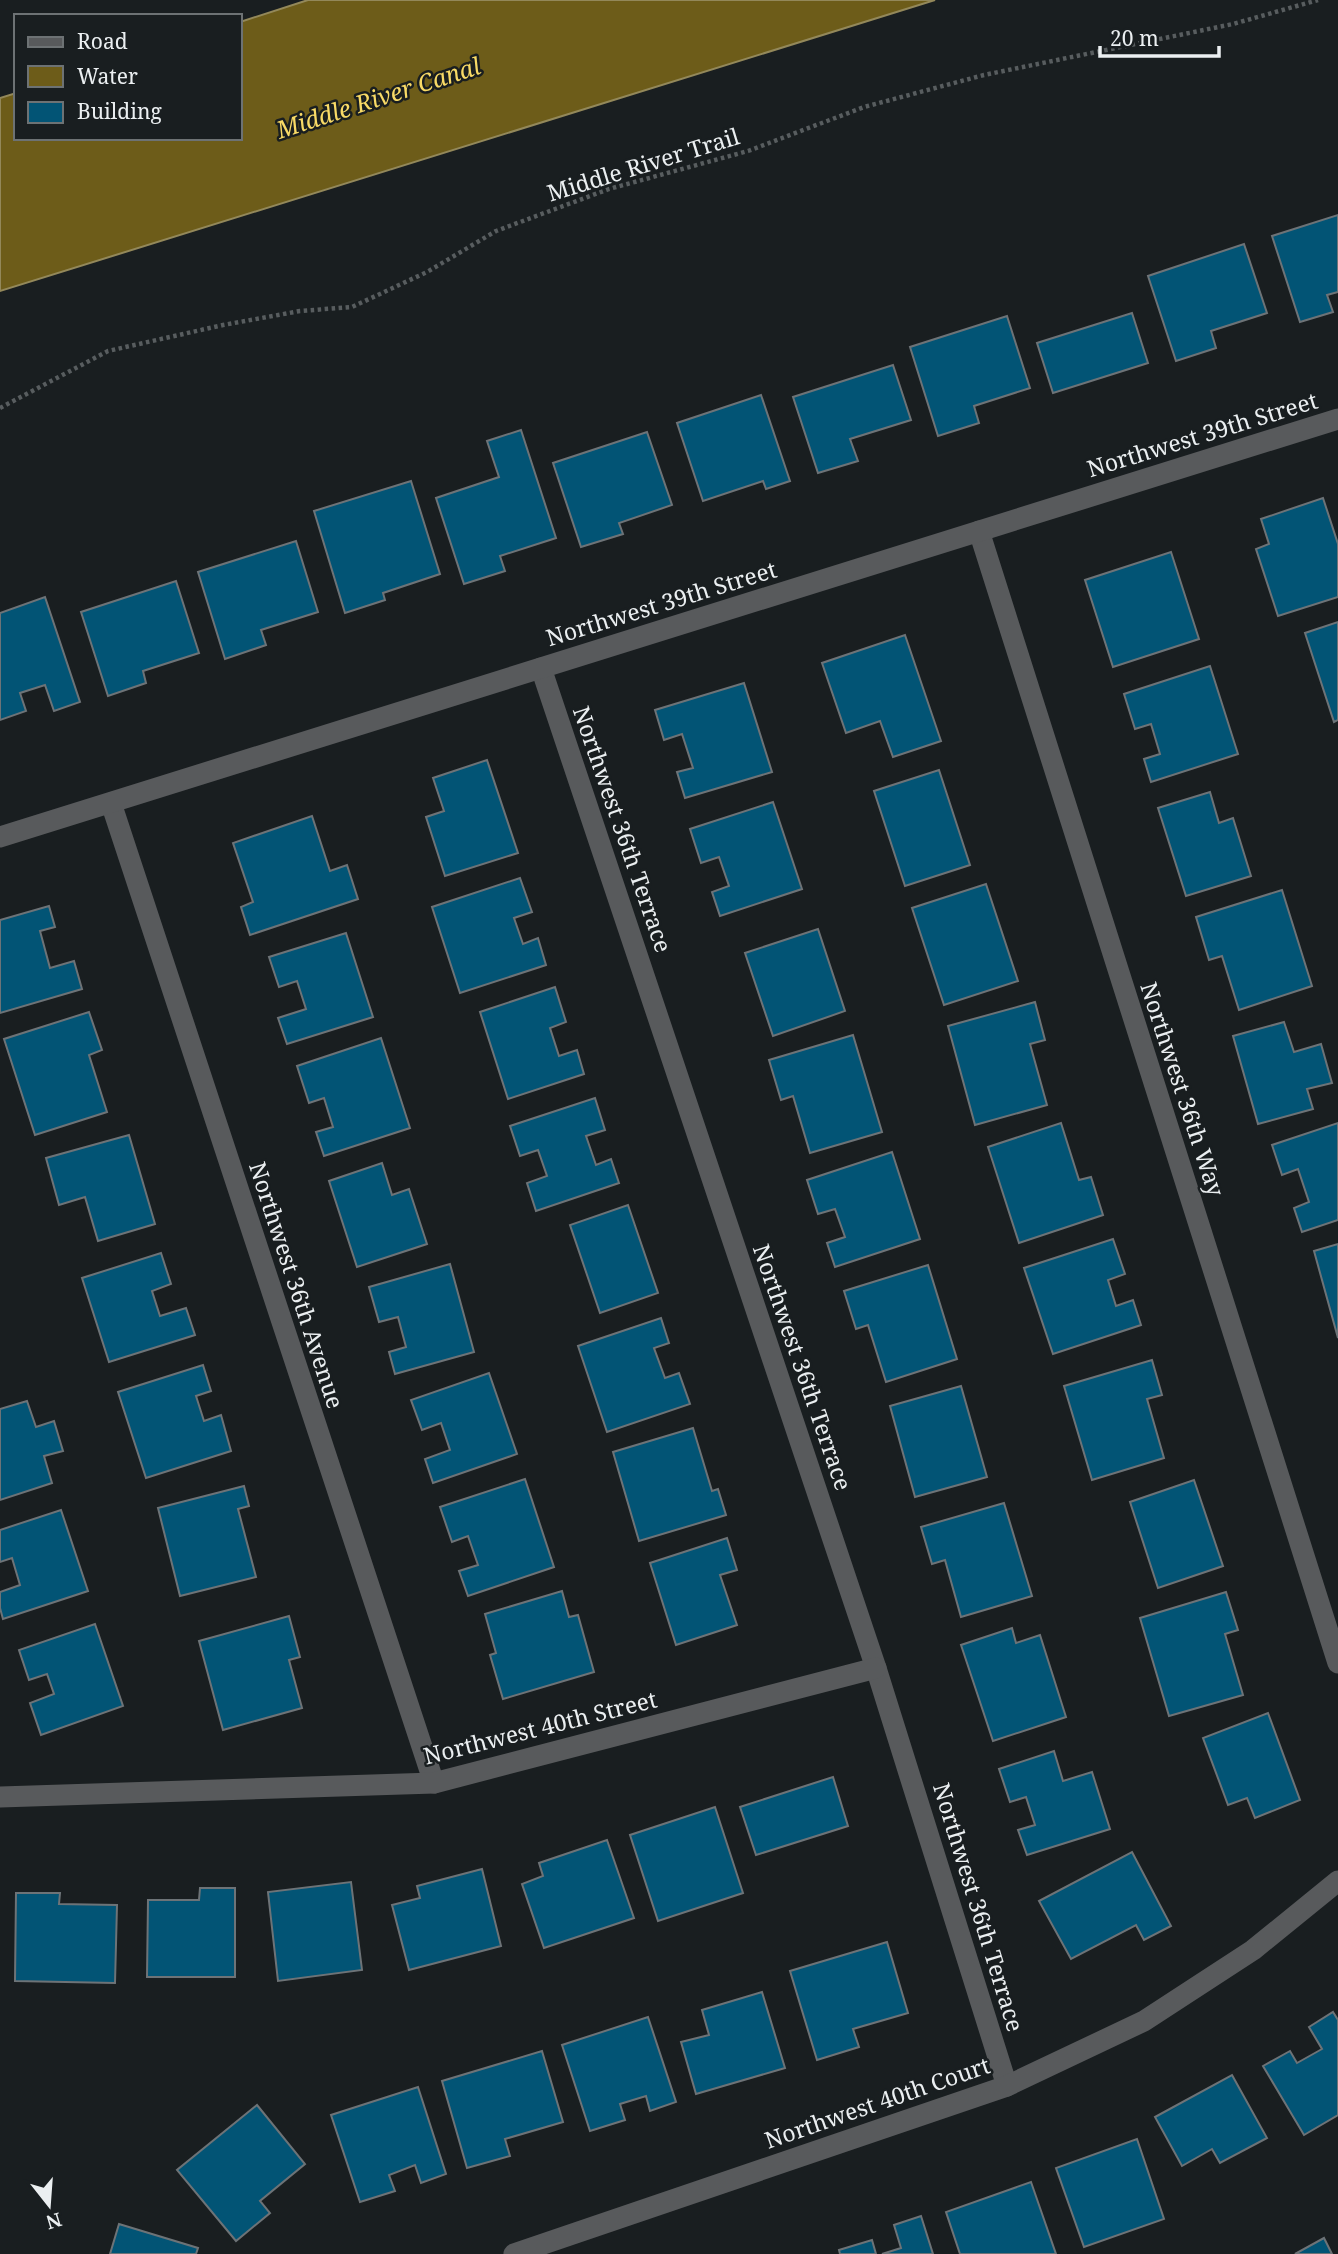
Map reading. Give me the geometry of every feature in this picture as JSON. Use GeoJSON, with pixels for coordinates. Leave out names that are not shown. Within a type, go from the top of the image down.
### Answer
{"type":"FeatureCollection","features":[{"type":"Feature","properties":{"kind":"street","name":"Northwest 39th Street"},"geometry":{"type":"LineString","coordinates":[[0,837],[1338,419]]}},
{"type":"Feature","properties":{"kind":"street","name":"Northwest 36th Way"},"geometry":{"type":"LineString","coordinates":[[979,531],[1338,1663]]}},
{"type":"Feature","properties":{"kind":"street","name":"Northwest 36th Terrace"},"geometry":{"type":"LineString","coordinates":[[541,668],[876,1668],[1007,2086]]}},
{"type":"Feature","properties":{"kind":"street","name":"Northwest 36th Avenue"},"geometry":{"type":"LineString","coordinates":[[111,803],[434,1783]]}},
{"type":"Feature","properties":{"kind":"street","name":"Northwest 40th Street"},"geometry":{"type":"LineString","coordinates":[[0,1797],[434,1783],[876,1668]]}},
{"type":"Feature","properties":{"kind":"street","name":"Northwest 40th Court"},"geometry":{"type":"LineString","coordinates":[[514,2254],[1007,2086],[1144,2021],[1254,1950],[1338,1881]]}},
{"type":"Feature","properties":{"kind":"path","name":"Middle River Trail"},"geometry":{"type":"LineString","coordinates":[[0,408],[108,351],[223,324],[300,311],[352,307],[427,272],[496,231],[609,189],[748,151],[864,107],[984,75],[1233,24],[1318,0]]}},
{"type":"Feature","properties":{"kind":"water","name":"Middle River Canal"},"geometry":{"type":"Polygon","coordinates":[[[308,0],[935,0],[0,291],[0,98],[14,94],[14,140],[242,140],[242,21],[308,0]]]}},
{"type":"Feature","properties":{"kind":"building"},"geometry":{"type":"Polygon","coordinates":[[[1338,215],[1338,292],[1327,295],[1333,312],[1300,322],[1272,236],[1338,215]]]}},
{"type":"Feature","properties":{"kind":"building"},"geometry":{"type":"Polygon","coordinates":[[[1244,244],[1267,313],[1211,331],[1216,348],[1176,361],[1148,276],[1244,244]]]}},
{"type":"Feature","properties":{"kind":"building"},"geometry":{"type":"Polygon","coordinates":[[[1132,313],[1148,363],[1053,393],[1037,343],[1132,313]]]}},
{"type":"Feature","properties":{"kind":"building"},"geometry":{"type":"Polygon","coordinates":[[[1007,316],[1030,388],[974,406],[979,423],[938,436],[910,347],[1007,316]]]}},
{"type":"Feature","properties":{"kind":"building"},"geometry":{"type":"Polygon","coordinates":[[[893,365],[911,420],[850,439],[858,461],[818,473],[793,397],[893,365]]]}},
{"type":"Feature","properties":{"kind":"building"},"geometry":{"type":"Polygon","coordinates":[[[761,395],[790,481],[766,489],[763,481],[703,501],[677,423],[761,395]]]}},
{"type":"Feature","properties":{"kind":"building"},"geometry":{"type":"Polygon","coordinates":[[[521,430],[556,538],[500,556],[505,571],[464,584],[436,498],[499,477],[487,441],[521,430]]]}},
{"type":"Feature","properties":{"kind":"building"},"geometry":{"type":"Polygon","coordinates":[[[647,432],[672,505],[619,523],[623,534],[581,547],[553,463],[647,432]]]}},
{"type":"Feature","properties":{"kind":"building"},"geometry":{"type":"Polygon","coordinates":[[[411,481],[440,574],[383,593],[385,600],[345,613],[314,511],[411,481]]]}},
{"type":"Feature","properties":{"kind":"building"},"geometry":{"type":"Polygon","coordinates":[[[1323,498],[1338,544],[1338,597],[1278,616],[1256,549],[1269,544],[1261,519],[1323,498]]]}},
{"type":"Feature","properties":{"kind":"building"},"geometry":{"type":"Polygon","coordinates":[[[296,541],[318,612],[261,630],[266,645],[225,659],[198,572],[296,541]]]}},
{"type":"Feature","properties":{"kind":"building"},"geometry":{"type":"Polygon","coordinates":[[[1171,552],[1199,639],[1113,667],[1085,580],[1171,552]]]}},
{"type":"Feature","properties":{"kind":"building"},"geometry":{"type":"Polygon","coordinates":[[[176,581],[199,653],[143,671],[146,683],[108,696],[81,612],[176,581]]]}},
{"type":"Feature","properties":{"kind":"building"},"geometry":{"type":"Polygon","coordinates":[[[45,597],[80,702],[54,711],[45,685],[20,693],[26,711],[0,720],[0,613],[45,597]]]}},
{"type":"Feature","properties":{"kind":"building"},"geometry":{"type":"Polygon","coordinates":[[[1338,622],[1338,720],[1334,722],[1305,633],[1338,622]]]}},
{"type":"Feature","properties":{"kind":"building"},"geometry":{"type":"Polygon","coordinates":[[[905,635],[941,741],[893,757],[880,721],[846,733],[822,663],[905,635]]]}},
{"type":"Feature","properties":{"kind":"building"},"geometry":{"type":"Polygon","coordinates":[[[1210,666],[1238,754],[1151,782],[1144,759],[1160,754],[1151,724],[1135,729],[1124,694],[1210,666]]]}},
{"type":"Feature","properties":{"kind":"building"},"geometry":{"type":"Polygon","coordinates":[[[744,683],[772,772],[685,798],[677,772],[693,768],[682,734],[664,740],[655,710],[744,683]]]}},
{"type":"Feature","properties":{"kind":"building"},"geometry":{"type":"Polygon","coordinates":[[[487,760],[518,853],[445,876],[426,817],[444,811],[433,778],[487,760]]]}},
{"type":"Feature","properties":{"kind":"building"},"geometry":{"type":"Polygon","coordinates":[[[939,770],[970,865],[905,886],[874,791],[939,770]]]}},
{"type":"Feature","properties":{"kind":"building"},"geometry":{"type":"Polygon","coordinates":[[[1210,792],[1219,823],[1233,818],[1251,876],[1186,896],[1158,808],[1210,792]]]}},
{"type":"Feature","properties":{"kind":"building"},"geometry":{"type":"Polygon","coordinates":[[[773,802],[802,889],[720,916],[712,892],[729,886],[719,857],[701,863],[690,829],[773,802]]]}},
{"type":"Feature","properties":{"kind":"building"},"geometry":{"type":"Polygon","coordinates":[[[312,816],[330,871],[347,865],[358,899],[250,935],[241,907],[253,902],[233,843],[312,816]]]}},
{"type":"Feature","properties":{"kind":"building"},"geometry":{"type":"Polygon","coordinates":[[[520,878],[532,912],[514,918],[523,944],[538,938],[546,965],[460,993],[432,907],[520,878]]]}},
{"type":"Feature","properties":{"kind":"building"},"geometry":{"type":"Polygon","coordinates":[[[986,884],[1018,981],[944,1005],[912,908],[986,884]]]}},
{"type":"Feature","properties":{"kind":"building"},"geometry":{"type":"Polygon","coordinates":[[[1282,890],[1312,986],[1239,1010],[1222,956],[1209,960],[1196,917],[1282,890]]]}},
{"type":"Feature","properties":{"kind":"building"},"geometry":{"type":"Polygon","coordinates":[[[49,906],[55,927],[40,931],[50,968],[74,961],[82,989],[0,1013],[0,920],[49,906]]]}},
{"type":"Feature","properties":{"kind":"building"},"geometry":{"type":"Polygon","coordinates":[[[818,929],[845,1011],[773,1036],[745,953],[818,929]]]}},
{"type":"Feature","properties":{"kind":"building"},"geometry":{"type":"Polygon","coordinates":[[[346,933],[373,1017],[287,1044],[278,1018],[306,1009],[297,981],[279,987],[269,957],[346,933]]]}},
{"type":"Feature","properties":{"kind":"building"},"geometry":{"type":"Polygon","coordinates":[[[555,987],[566,1022],[550,1028],[559,1056],[577,1050],[584,1074],[508,1099],[480,1012],[555,987]]]}},
{"type":"Feature","properties":{"kind":"building"},"geometry":{"type":"Polygon","coordinates":[[[1035,1002],[1045,1040],[1030,1044],[1047,1105],[975,1125],[948,1026],[1035,1002]]]}},
{"type":"Feature","properties":{"kind":"building"},"geometry":{"type":"Polygon","coordinates":[[[89,1012],[102,1050],[89,1055],[107,1112],[35,1135],[4,1039],[89,1012]]]}},
{"type":"Feature","properties":{"kind":"building"},"geometry":{"type":"Polygon","coordinates":[[[1284,1022],[1294,1052],[1321,1044],[1332,1083],[1307,1089],[1313,1109],[1258,1124],[1233,1036],[1284,1022]]]}},
{"type":"Feature","properties":{"kind":"building"},"geometry":{"type":"Polygon","coordinates":[[[853,1035],[882,1132],[810,1153],[793,1096],[781,1100],[769,1060],[853,1035]]]}},
{"type":"Feature","properties":{"kind":"building"},"geometry":{"type":"Polygon","coordinates":[[[381,1038],[410,1128],[324,1156],[316,1132],[333,1127],[324,1098],[309,1103],[297,1066],[381,1038]]]}},
{"type":"Feature","properties":{"kind":"building"},"geometry":{"type":"Polygon","coordinates":[[[595,1098],[605,1130],[586,1136],[596,1165],[611,1159],[619,1183],[536,1211],[527,1183],[547,1176],[538,1150],[520,1156],[510,1126],[595,1098]]]}},
{"type":"Feature","properties":{"kind":"building"},"geometry":{"type":"Polygon","coordinates":[[[1061,1123],[1079,1180],[1091,1177],[1103,1215],[1019,1243],[988,1147],[1061,1123]]]}},
{"type":"Feature","properties":{"kind":"building"},"geometry":{"type":"Polygon","coordinates":[[[1338,1123],[1338,1220],[1302,1232],[1294,1208],[1309,1202],[1298,1169],[1282,1175],[1272,1145],[1338,1123]]]}},
{"type":"Feature","properties":{"kind":"building"},"geometry":{"type":"Polygon","coordinates":[[[129,1135],[155,1224],[98,1241],[85,1197],[59,1205],[46,1158],[129,1135]]]}},
{"type":"Feature","properties":{"kind":"building"},"geometry":{"type":"Polygon","coordinates":[[[892,1152],[920,1239],[835,1267],[827,1243],[845,1237],[835,1209],[818,1214],[807,1180],[892,1152]]]}},
{"type":"Feature","properties":{"kind":"building"},"geometry":{"type":"Polygon","coordinates":[[[382,1163],[392,1195],[409,1189],[427,1244],[357,1267],[329,1181],[382,1163]]]}},
{"type":"Feature","properties":{"kind":"building"},"geometry":{"type":"Polygon","coordinates":[[[628,1205],[658,1293],[600,1313],[570,1225],[628,1205]]]}},
{"type":"Feature","properties":{"kind":"building"},"geometry":{"type":"Polygon","coordinates":[[[1113,1239],[1125,1274],[1108,1280],[1116,1306],[1133,1300],[1141,1325],[1053,1354],[1024,1268],[1113,1239]]]}},
{"type":"Feature","properties":{"kind":"building"},"geometry":{"type":"Polygon","coordinates":[[[1338,1244],[1338,1338],[1314,1251],[1338,1244]]]}},
{"type":"Feature","properties":{"kind":"building"},"geometry":{"type":"Polygon","coordinates":[[[161,1253],[171,1284],[152,1291],[160,1316],[186,1308],[195,1335],[109,1362],[82,1278],[161,1253]]]}},
{"type":"Feature","properties":{"kind":"building"},"geometry":{"type":"Polygon","coordinates":[[[450,1264],[474,1352],[395,1374],[389,1352],[406,1347],[398,1317],[379,1322],[369,1287],[450,1264]]]}},
{"type":"Feature","properties":{"kind":"building"},"geometry":{"type":"Polygon","coordinates":[[[928,1265],[957,1359],[886,1382],[868,1325],[856,1329],[844,1291],[928,1265]]]}},
{"type":"Feature","properties":{"kind":"building"},"geometry":{"type":"Polygon","coordinates":[[[661,1318],[669,1343],[654,1348],[665,1378],[679,1373],[690,1404],[607,1432],[578,1346],[661,1318]]]}},
{"type":"Feature","properties":{"kind":"building"},"geometry":{"type":"Polygon","coordinates":[[[1152,1360],[1162,1395],[1147,1399],[1164,1458],[1092,1480],[1064,1386],[1152,1360]]]}},
{"type":"Feature","properties":{"kind":"building"},"geometry":{"type":"Polygon","coordinates":[[[203,1365],[211,1391],[196,1396],[204,1421],[221,1415],[231,1451],[146,1478],[118,1392],[203,1365]]]}},
{"type":"Feature","properties":{"kind":"building"},"geometry":{"type":"Polygon","coordinates":[[[489,1373],[517,1454],[433,1483],[425,1459],[450,1450],[441,1423],[422,1430],[411,1400],[489,1373]]]}},
{"type":"Feature","properties":{"kind":"building"},"geometry":{"type":"Polygon","coordinates":[[[961,1386],[987,1477],[915,1497],[890,1406],[961,1386]]]}},
{"type":"Feature","properties":{"kind":"building"},"geometry":{"type":"Polygon","coordinates":[[[27,1401],[36,1427],[54,1421],[63,1451],[44,1456],[52,1483],[0,1500],[0,1409],[27,1401]]]}},
{"type":"Feature","properties":{"kind":"building"},"geometry":{"type":"Polygon","coordinates":[[[693,1428],[712,1491],[718,1489],[726,1515],[639,1541],[613,1452],[693,1428]]]}},
{"type":"Feature","properties":{"kind":"building"},"geometry":{"type":"Polygon","coordinates":[[[525,1479],[554,1567],[468,1596],[459,1571],[478,1565],[468,1536],[452,1542],[440,1507],[525,1479]]]}},
{"type":"Feature","properties":{"kind":"building"},"geometry":{"type":"Polygon","coordinates":[[[1194,1480],[1223,1566],[1158,1588],[1130,1502],[1194,1480]]]}},
{"type":"Feature","properties":{"kind":"building"},"geometry":{"type":"Polygon","coordinates":[[[244,1486],[249,1506],[238,1509],[256,1577],[180,1596],[158,1508],[244,1486]]]}},
{"type":"Feature","properties":{"kind":"building"},"geometry":{"type":"Polygon","coordinates":[[[1004,1503],[1032,1596],[961,1617],[945,1560],[932,1564],[921,1527],[1004,1503]]]}},
{"type":"Feature","properties":{"kind":"building"},"geometry":{"type":"Polygon","coordinates":[[[61,1510],[88,1591],[3,1619],[0,1592],[20,1585],[12,1558],[0,1562],[0,1530],[61,1510]]]}},
{"type":"Feature","properties":{"kind":"building"},"geometry":{"type":"Polygon","coordinates":[[[727,1538],[737,1570],[720,1575],[737,1625],[676,1645],[650,1563],[727,1538]]]}},
{"type":"Feature","properties":{"kind":"building"},"geometry":{"type":"Polygon","coordinates":[[[562,1591],[569,1617],[578,1615],[594,1672],[503,1699],[490,1655],[496,1653],[485,1614],[562,1591]]]}},
{"type":"Feature","properties":{"kind":"building"},"geometry":{"type":"Polygon","coordinates":[[[1226,1592],[1238,1630],[1225,1634],[1243,1695],[1169,1716],[1140,1618],[1226,1592]]]}},
{"type":"Feature","properties":{"kind":"building"},"geometry":{"type":"Polygon","coordinates":[[[289,1616],[300,1657],[289,1660],[302,1708],[223,1730],[199,1641],[289,1616]]]}},
{"type":"Feature","properties":{"kind":"building"},"geometry":{"type":"Polygon","coordinates":[[[95,1624],[123,1706],[41,1735],[30,1703],[54,1694],[47,1674],[29,1680],[19,1650],[95,1624]]]}},
{"type":"Feature","properties":{"kind":"building"},"geometry":{"type":"Polygon","coordinates":[[[1012,1628],[1016,1643],[1040,1635],[1066,1717],[993,1741],[961,1645],[1012,1628]]]}},
{"type":"Feature","properties":{"kind":"building"},"geometry":{"type":"Polygon","coordinates":[[[1268,1713],[1300,1800],[1255,1818],[1247,1798],[1228,1805],[1203,1738],[1268,1713]]]}},
{"type":"Feature","properties":{"kind":"building"},"geometry":{"type":"Polygon","coordinates":[[[1054,1751],[1063,1781],[1092,1772],[1110,1829],[1027,1855],[1018,1830],[1035,1825],[1026,1797],[1010,1802],[999,1769],[1054,1751]]]}},
{"type":"Feature","properties":{"kind":"building"},"geometry":{"type":"Polygon","coordinates":[[[833,1777],[848,1826],[756,1855],[740,1807],[833,1777]]]}},
{"type":"Feature","properties":{"kind":"building"},"geometry":{"type":"Polygon","coordinates":[[[715,1807],[743,1893],[658,1921],[630,1835],[715,1807]]]}},
{"type":"Feature","properties":{"kind":"building"},"geometry":{"type":"Polygon","coordinates":[[[607,1840],[634,1918],[544,1948],[522,1884],[543,1876],[539,1863],[607,1840]]]}},
{"type":"Feature","properties":{"kind":"building"},"geometry":{"type":"Polygon","coordinates":[[[1132,1852],[1171,1926],[1144,1940],[1136,1925],[1071,1959],[1039,1901],[1132,1852]]]}},
{"type":"Feature","properties":{"kind":"building"},"geometry":{"type":"Polygon","coordinates":[[[482,1869],[501,1946],[409,1970],[392,1905],[420,1898],[417,1886],[482,1869]]]}},
{"type":"Feature","properties":{"kind":"building"},"geometry":{"type":"Polygon","coordinates":[[[351,1882],[362,1970],[278,1981],[268,1892],[351,1882]]]}},
{"type":"Feature","properties":{"kind":"building"},"geometry":{"type":"Polygon","coordinates":[[[200,1888],[235,1888],[235,1977],[147,1977],[148,1900],[199,1900],[200,1888]]]}},
{"type":"Feature","properties":{"kind":"building"},"geometry":{"type":"Polygon","coordinates":[[[16,1893],[60,1893],[59,1904],[117,1905],[115,1983],[15,1981],[16,1893]]]}},
{"type":"Feature","properties":{"kind":"building"},"geometry":{"type":"Polygon","coordinates":[[[887,1942],[908,2013],[853,2029],[859,2047],[817,2060],[790,1971],[887,1942]]]}},
{"type":"Feature","properties":{"kind":"building"},"geometry":{"type":"Polygon","coordinates":[[[762,1992],[785,2068],[696,2094],[681,2042],[709,2035],[702,2010],[762,1992]]]}},
{"type":"Feature","properties":{"kind":"building"},"geometry":{"type":"Polygon","coordinates":[[[1333,2012],[1338,2020],[1338,2115],[1304,2135],[1263,2066],[1290,2051],[1297,2063],[1322,2049],[1309,2027],[1333,2012]]]}},
{"type":"Feature","properties":{"kind":"building"},"geometry":{"type":"Polygon","coordinates":[[[648,2017],[676,2102],[650,2111],[646,2096],[620,2104],[625,2120],[590,2131],[562,2045],[648,2017]]]}},
{"type":"Feature","properties":{"kind":"building"},"geometry":{"type":"Polygon","coordinates":[[[542,2051],[563,2122],[505,2139],[510,2156],[467,2168],[442,2081],[542,2051]]]}},
{"type":"Feature","properties":{"kind":"building"},"geometry":{"type":"Polygon","coordinates":[[[1232,2075],[1267,2138],[1220,2163],[1212,2149],[1182,2166],[1155,2117],[1232,2075]]]}},
{"type":"Feature","properties":{"kind":"building"},"geometry":{"type":"Polygon","coordinates":[[[418,2087],[446,2174],[421,2183],[415,2165],[389,2175],[395,2191],[360,2202],[331,2115],[418,2087]]]}},
{"type":"Feature","properties":{"kind":"building"},"geometry":{"type":"Polygon","coordinates":[[[257,2105],[305,2164],[260,2201],[270,2213],[236,2241],[177,2170],[257,2105]]]}},
{"type":"Feature","properties":{"kind":"building"},"geometry":{"type":"Polygon","coordinates":[[[1137,2139],[1164,2219],[1084,2247],[1056,2168],[1137,2139]]]}},
{"type":"Feature","properties":{"kind":"building"},"geometry":{"type":"Polygon","coordinates":[[[1031,2182],[1056,2254],[960,2254],[946,2212],[1031,2182]]]}},
{"type":"Feature","properties":{"kind":"building"},"geometry":{"type":"Polygon","coordinates":[[[921,2216],[933,2254],[882,2254],[901,2248],[894,2225],[921,2216]]]}},
{"type":"Feature","properties":{"kind":"building"},"geometry":{"type":"Polygon","coordinates":[[[119,2224],[198,2248],[196,2254],[110,2254],[119,2224]]]}},
{"type":"Feature","properties":{"kind":"building"},"geometry":{"type":"Polygon","coordinates":[[[1324,2238],[1332,2254],[1295,2254],[1324,2238]]]}},
{"type":"Feature","properties":{"kind":"building"},"geometry":{"type":"Polygon","coordinates":[[[872,2240],[876,2254],[840,2254],[839,2250],[872,2240]]]}}]}
